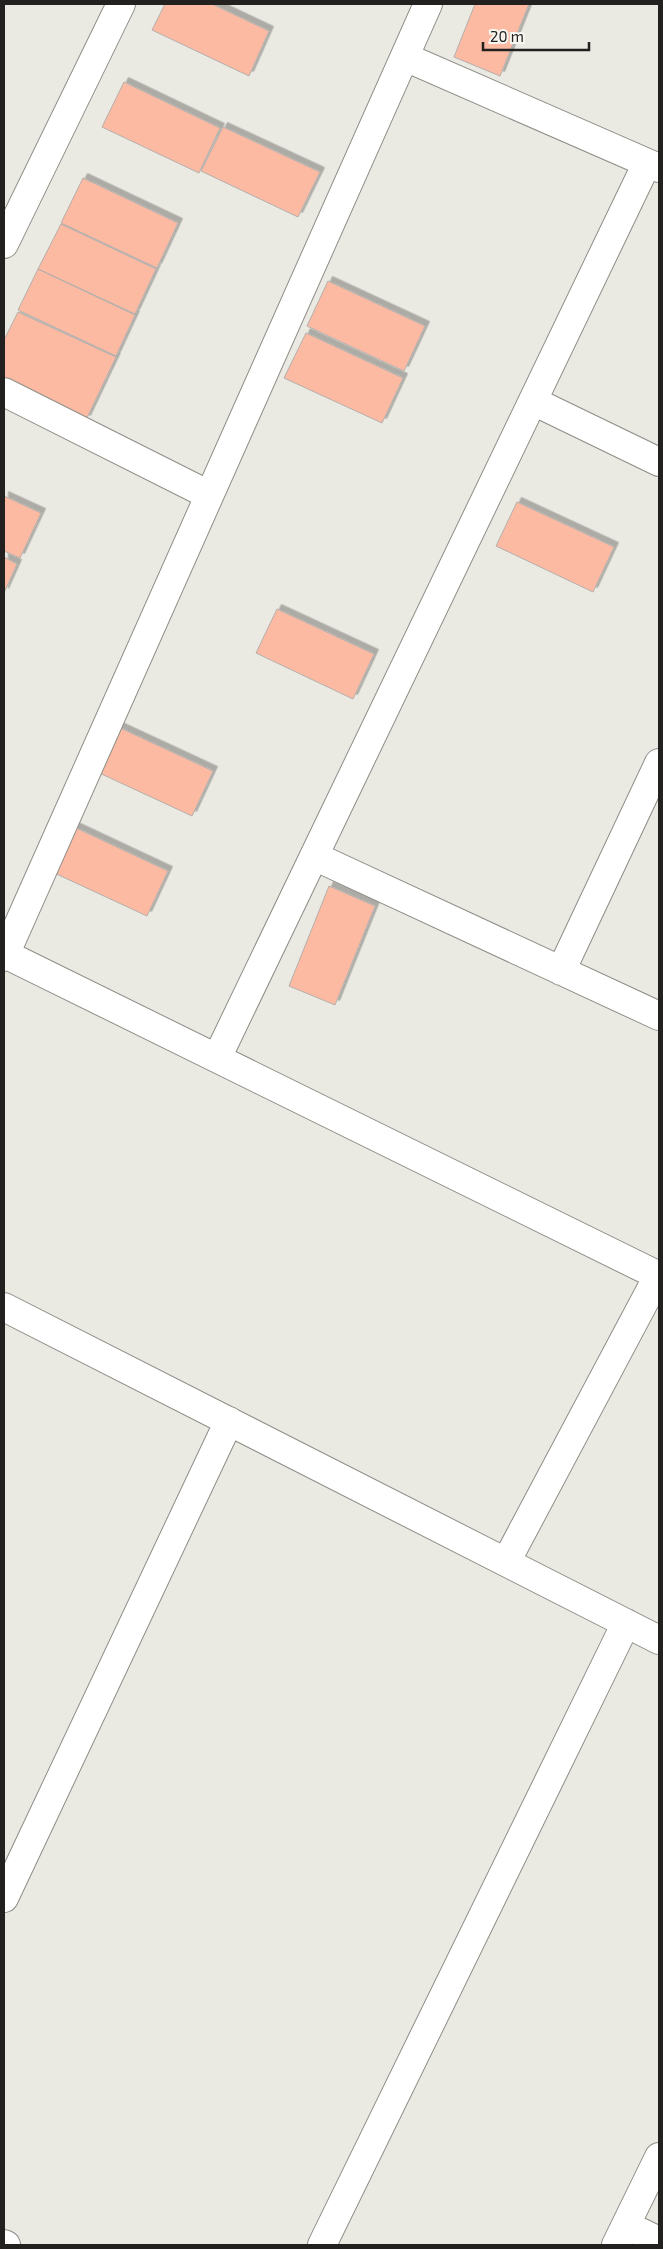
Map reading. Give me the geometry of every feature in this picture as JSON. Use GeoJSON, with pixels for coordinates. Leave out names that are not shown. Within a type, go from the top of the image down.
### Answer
{"type":"FeatureCollection","features":[{"type":"Feature","properties":{"kind":"street"},"geometry":{"type":"LineString","coordinates":[[4,244],[121,4]]}},
{"type":"Feature","properties":{"kind":"street"},"geometry":{"type":"LineString","coordinates":[[428,4],[4,956],[217,1058],[659,1276],[506,1562]]}},
{"type":"Feature","properties":{"kind":"street"},"geometry":{"type":"LineString","coordinates":[[217,1058],[532,402],[653,166],[405,56]]}},
{"type":"Feature","properties":{"kind":"street"},"geometry":{"type":"LineString","coordinates":[[4,392],[209,495]]}},
{"type":"Feature","properties":{"kind":"street"},"geometry":{"type":"LineString","coordinates":[[532,402],[659,462]]}},
{"type":"Feature","properties":{"kind":"street"},"geometry":{"type":"LineString","coordinates":[[561,971],[659,763]]}},
{"type":"Feature","properties":{"kind":"street"},"geometry":{"type":"LineString","coordinates":[[314,856],[659,1016]]}},
{"type":"Feature","properties":{"kind":"street"},"geometry":{"type":"LineString","coordinates":[[4,1307],[659,1640]]}},
{"type":"Feature","properties":{"kind":"street"},"geometry":{"type":"LineString","coordinates":[[4,1898],[229,1421]]}},
{"type":"Feature","properties":{"kind":"street"},"geometry":{"type":"LineString","coordinates":[[322,2245],[626,1623]]}},
{"type":"Feature","properties":{"kind":"street"},"geometry":{"type":"LineString","coordinates":[[659,2157],[621,2235],[659,2241]]}},
{"type":"Feature","properties":{"kind":"building"},"geometry":{"type":"Polygon","coordinates":[[[165,4],[212,4],[269,31],[249,76],[152,30],[165,4]]]}},
{"type":"Feature","properties":{"kind":"building"},"geometry":{"type":"Polygon","coordinates":[[[475,4],[529,4],[500,76],[454,57],[475,4]]]}},
{"type":"Feature","properties":{"kind":"building"},"geometry":{"type":"Polygon","coordinates":[[[124,82],[220,128],[199,173],[102,127],[124,82]]]}},
{"type":"Feature","properties":{"kind":"building"},"geometry":{"type":"Polygon","coordinates":[[[223,127],[320,172],[298,217],[201,171],[223,127]]]}},
{"type":"Feature","properties":{"kind":"building"},"geometry":{"type":"Polygon","coordinates":[[[83,178],[178,223],[157,268],[61,223],[83,178]]]}},
{"type":"Feature","properties":{"kind":"building"},"geometry":{"type":"Polygon","coordinates":[[[61,224],[156,269],[135,314],[38,269],[61,224]]]}},
{"type":"Feature","properties":{"kind":"building"},"geometry":{"type":"Polygon","coordinates":[[[38,269],[135,315],[116,356],[18,310],[38,269]]]}},
{"type":"Feature","properties":{"kind":"building"},"geometry":{"type":"Polygon","coordinates":[[[328,281],[425,326],[404,371],[307,326],[328,281]]]}},
{"type":"Feature","properties":{"kind":"building"},"geometry":{"type":"Polygon","coordinates":[[[18,312],[116,357],[86,420],[4,382],[4,340],[18,312]]]}},
{"type":"Feature","properties":{"kind":"building"},"geometry":{"type":"Polygon","coordinates":[[[306,333],[403,378],[382,423],[284,378],[306,333]]]}},
{"type":"Feature","properties":{"kind":"building"},"geometry":{"type":"Polygon","coordinates":[[[4,496],[41,513],[20,558],[4,551],[4,496]]]}},
{"type":"Feature","properties":{"kind":"building"},"geometry":{"type":"Polygon","coordinates":[[[517,502],[614,547],[593,592],[496,546],[517,502]]]}},
{"type":"Feature","properties":{"kind":"building"},"geometry":{"type":"Polygon","coordinates":[[[4,557],[17,564],[4,593],[4,557]]]}},
{"type":"Feature","properties":{"kind":"building"},"geometry":{"type":"Polygon","coordinates":[[[277,609],[374,654],[353,699],[256,653],[277,609]]]}},
{"type":"Feature","properties":{"kind":"building"},"geometry":{"type":"Polygon","coordinates":[[[116,726],[213,771],[192,816],[95,771],[116,726]]]}},
{"type":"Feature","properties":{"kind":"building"},"geometry":{"type":"Polygon","coordinates":[[[72,826],[168,871],[147,916],[50,871],[72,826]]]}},
{"type":"Feature","properties":{"kind":"building"},"geometry":{"type":"Polygon","coordinates":[[[329,886],[375,906],[335,1005],[289,986],[329,886]]]}}]}
